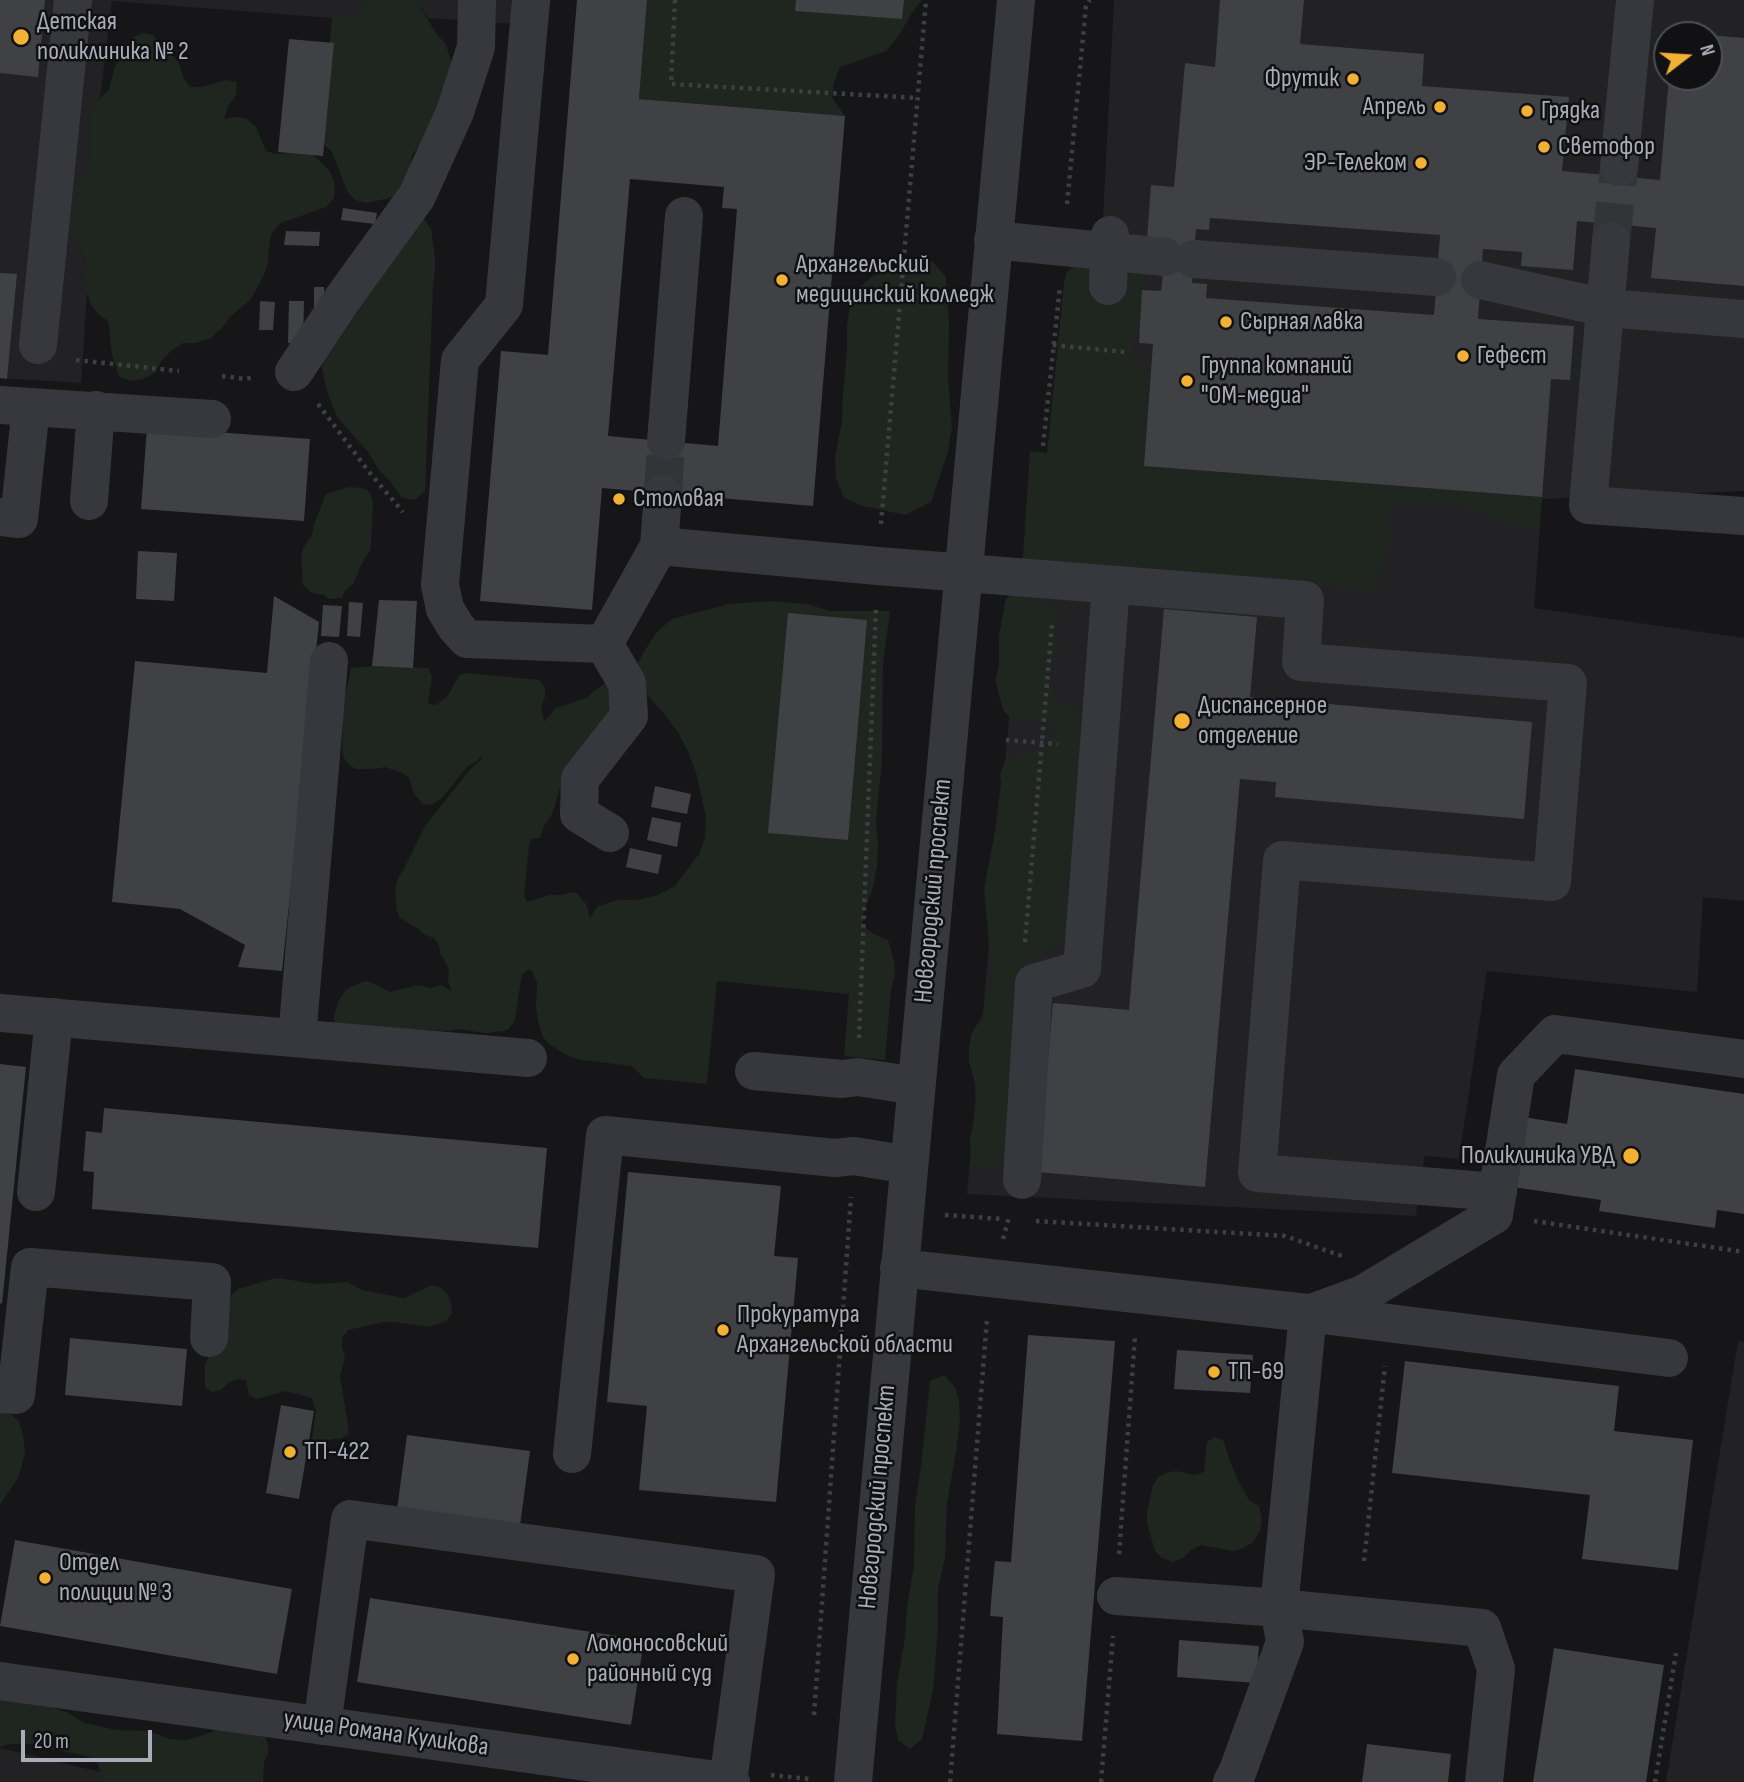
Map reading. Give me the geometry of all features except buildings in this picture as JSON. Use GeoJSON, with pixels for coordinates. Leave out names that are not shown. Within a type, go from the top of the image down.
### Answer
{"type":"FeatureCollection","features":[{"type":"Feature","properties":{"kind":"street"},"geometry":{"type":"LineString","coordinates":[[38,345],[73,0]]}},
{"type":"Feature","properties":{"kind":"street"},"geometry":{"type":"LineString","coordinates":[[294,372],[341,301],[417,196],[455,112],[476,47],[477,0]]}},
{"type":"Feature","properties":{"kind":"street"},"geometry":{"type":"LineString","coordinates":[[531,0],[504,304],[460,360],[440,585],[445,609],[467,639],[604,644]]}},
{"type":"Feature","properties":{"kind":"street","name":"Новгородский проспект"},"geometry":{"type":"LineString","coordinates":[[853,1782],[1016,0]]}},
{"type":"Feature","properties":{"kind":"street"},"geometry":{"type":"LineString","coordinates":[[1619,167],[1634,0]]}},
{"type":"Feature","properties":{"kind":"street"},"geometry":{"type":"LineString","coordinates":[[666,442],[684,216]]}},
{"type":"Feature","properties":{"kind":"street"},"geometry":{"type":"LineString","coordinates":[[993,240],[1063,247],[1109,258],[1179,258],[1437,276]]}},
{"type":"Feature","properties":{"kind":"street"},"geometry":{"type":"LineString","coordinates":[[1611,241],[1588,505],[1744,516]]}},
{"type":"Feature","properties":{"kind":"street"},"geometry":{"type":"LineString","coordinates":[[1480,280],[1606,308],[1744,319]]}},
{"type":"Feature","properties":{"kind":"street"},"geometry":{"type":"LineString","coordinates":[[0,517],[19,519],[16,406],[212,419]]}},
{"type":"Feature","properties":{"kind":"street"},"geometry":{"type":"LineString","coordinates":[[89,501],[96,410]]}},
{"type":"Feature","properties":{"kind":"street"},"geometry":{"type":"LineString","coordinates":[[604,644],[659,546],[663,494]]}},
{"type":"Feature","properties":{"kind":"street"},"geometry":{"type":"LineString","coordinates":[[659,546],[1305,600],[1301,662],[1568,683],[1552,882],[1282,860],[1257,1172],[1496,1203]]}},
{"type":"Feature","properties":{"kind":"street"},"geometry":{"type":"LineString","coordinates":[[1022,1180],[1034,983],[1082,969],[1111,585]]}},
{"type":"Feature","properties":{"kind":"street"},"geometry":{"type":"LineString","coordinates":[[604,644],[627,683],[629,716],[580,779],[579,814],[610,833]]}},
{"type":"Feature","properties":{"kind":"street"},"geometry":{"type":"LineString","coordinates":[[297,1038],[329,661]]}},
{"type":"Feature","properties":{"kind":"street"},"geometry":{"type":"LineString","coordinates":[[0,1013],[528,1058]]}},
{"type":"Feature","properties":{"kind":"street"},"geometry":{"type":"LineString","coordinates":[[36,1192],[54,1017]]}},
{"type":"Feature","properties":{"kind":"street"},"geometry":{"type":"LineString","coordinates":[[1308,1313],[1363,1294],[1496,1203],[1516,1074],[1555,1034],[1744,1059]]}},
{"type":"Feature","properties":{"kind":"street"},"geometry":{"type":"LineString","coordinates":[[754,1071],[842,1079],[858,1077],[916,1086]]}},
{"type":"Feature","properties":{"kind":"street"},"geometry":{"type":"LineString","coordinates":[[572,1454],[605,1135],[835,1158],[854,1156],[909,1165]]}},
{"type":"Feature","properties":{"kind":"street"},"geometry":{"type":"LineString","coordinates":[[0,1394],[16,1395],[30,1267],[212,1282],[209,1338]]}},
{"type":"Feature","properties":{"kind":"street"},"geometry":{"type":"LineString","coordinates":[[899,1268],[1308,1313],[1669,1358]]}},
{"type":"Feature","properties":{"kind":"street"},"geometry":{"type":"LineString","coordinates":[[1242,1779],[1285,1642],[1279,1608],[1308,1313]]}},
{"type":"Feature","properties":{"kind":"street"},"geometry":{"type":"LineString","coordinates":[[322,1726],[350,1519],[742,1572],[755,1574],[729,1782]]}},
{"type":"Feature","properties":{"kind":"street"},"geometry":{"type":"LineString","coordinates":[[1116,1596],[1279,1608],[1482,1628],[1496,1669],[1484,1782]]}},
{"type":"Feature","properties":{"kind":"street","name":"улица Романа Куликова"},"geometry":{"type":"LineString","coordinates":[[0,1681],[729,1782]]}},
{"type":"Feature","properties":{"kind":"path"},"geometry":{"type":"LineString","coordinates":[[675,0],[671,84],[918,98]]}},
{"type":"Feature","properties":{"kind":"path"},"geometry":{"type":"LineString","coordinates":[[1043,446],[1086,6],[1090,0]]}},
{"type":"Feature","properties":{"kind":"path"},"geometry":{"type":"LineString","coordinates":[[38,345],[59,358],[191,373]]}},
{"type":"Feature","properties":{"kind":"path"},"geometry":{"type":"LineString","coordinates":[[1053,345],[1125,352]]}},
{"type":"Feature","properties":{"kind":"path"},"geometry":{"type":"LineString","coordinates":[[218,376],[244,379],[294,372],[369,472],[442,559]]}},
{"type":"Feature","properties":{"kind":"path"},"geometry":{"type":"LineString","coordinates":[[1034,983],[1024,950],[1052,624],[1108,630]]}},
{"type":"Feature","properties":{"kind":"path"},"geometry":{"type":"LineString","coordinates":[[1006,740],[1099,748]]}},
{"type":"Feature","properties":{"kind":"path"},"geometry":{"type":"LineString","coordinates":[[950,1782],[990,1278],[1022,1180]]}},
{"type":"Feature","properties":{"kind":"path"},"geometry":{"type":"LineString","coordinates":[[1496,1203],[1744,1252]]}},
{"type":"Feature","properties":{"kind":"path"},"geometry":{"type":"LineString","coordinates":[[904,1212],[1009,1219]]}},
{"type":"Feature","properties":{"kind":"path"},"geometry":{"type":"LineString","coordinates":[[1036,1221],[1285,1236],[1395,1274]]}},
{"type":"Feature","properties":{"kind":"path"},"geometry":{"type":"LineString","coordinates":[[1101,1782],[1138,1294]]}},
{"type":"Feature","properties":{"kind":"path"},"geometry":{"type":"LineString","coordinates":[[1364,1561],[1386,1354]]}},
{"type":"Feature","properties":{"kind":"path"},"geometry":{"type":"LineString","coordinates":[[1655,1782],[1676,1653]]}},
{"type":"Feature","properties":{"kind":"shaded area"},"geometry":{"type":"Polygon","coordinates":[[[0,0],[367,0],[351,15],[341,18],[112,1],[100,98],[89,114],[90,159],[84,179],[69,205],[67,226],[71,238],[85,257],[83,281],[87,292],[81,383],[0,378],[0,0]]]}},
{"type":"Feature","properties":{"kind":"shaded area"},"geometry":{"type":"Polygon","coordinates":[[[367,0],[416,0],[446,45],[453,67],[421,144],[412,155],[410,176],[394,197],[367,203],[355,200],[347,191],[332,152],[323,143],[321,131],[332,18],[351,15],[367,0]]]}},
{"type":"Feature","properties":{"kind":"shaded area"},"geometry":{"type":"Polygon","coordinates":[[[416,0],[550,0],[548,26],[428,18],[416,0]]]}},
{"type":"Feature","properties":{"kind":"shaded area"},"geometry":{"type":"Polygon","coordinates":[[[647,0],[922,0],[886,51],[840,67],[832,98],[845,116],[639,99],[647,0]]]}},
{"type":"Feature","properties":{"kind":"shaded area"},"geometry":{"type":"Polygon","coordinates":[[[1114,0],[1744,0],[1744,491],[1542,499],[1534,608],[1744,638],[1744,901],[1703,897],[1697,992],[1487,971],[1459,1159],[1425,1156],[1416,1216],[967,1194],[1023,560],[1030,451],[1091,459],[1114,0]]]}},
{"type":"Feature","properties":{"kind":"shaded area"},"geometry":{"type":"Polygon","coordinates":[[[142,33],[153,35],[171,52],[190,87],[202,87],[226,80],[237,82],[236,95],[228,106],[224,119],[246,118],[256,127],[266,151],[277,154],[312,154],[330,171],[335,185],[334,198],[326,207],[281,223],[271,234],[264,275],[251,299],[230,317],[221,329],[211,338],[196,343],[183,343],[162,360],[155,373],[130,381],[119,376],[112,354],[108,321],[91,305],[83,281],[85,257],[71,238],[67,226],[69,205],[76,185],[84,179],[90,159],[89,114],[93,105],[108,91],[115,67],[126,47],[132,38],[142,33]]]}},
{"type":"Feature","properties":{"kind":"shaded area"},"geometry":{"type":"Polygon","coordinates":[[[424,219],[431,229],[435,271],[425,491],[415,500],[402,498],[380,472],[368,452],[337,417],[328,394],[320,359],[413,225],[424,219]]]}},
{"type":"Feature","properties":{"kind":"shaded area"},"geometry":{"type":"Polygon","coordinates":[[[914,261],[932,261],[946,277],[952,428],[948,452],[931,502],[905,515],[863,506],[844,498],[836,478],[835,458],[842,421],[850,305],[862,285],[876,273],[914,261]]]}},
{"type":"Feature","properties":{"kind":"shaded area"},"geometry":{"type":"Polygon","coordinates":[[[1073,267],[1146,272],[1140,328],[1133,327],[1130,361],[1149,365],[1144,466],[1542,497],[1539,528],[1517,527],[1473,509],[1447,504],[1415,501],[1392,508],[1387,517],[1389,550],[1379,570],[1375,590],[1023,560],[1030,451],[1047,453],[1064,283],[1067,272],[1073,267]]]}},
{"type":"Feature","properties":{"kind":"shaded area"},"geometry":{"type":"Polygon","coordinates":[[[349,487],[367,490],[371,495],[373,502],[370,551],[354,583],[342,598],[329,599],[324,595],[312,593],[303,585],[301,558],[326,494],[349,487]]]}},
{"type":"Feature","properties":{"kind":"shaded area"},"geometry":{"type":"Polygon","coordinates":[[[1029,589],[1042,598],[1058,621],[1059,640],[1053,660],[1050,689],[1060,704],[1076,709],[1082,717],[1080,726],[1089,741],[1071,828],[1074,858],[1067,885],[1069,906],[1066,936],[1060,943],[1026,962],[1021,981],[1009,1153],[1004,1161],[985,1168],[971,1162],[970,1139],[976,1109],[969,1046],[972,1032],[981,1019],[990,996],[991,966],[984,888],[994,837],[1000,775],[1005,761],[1049,745],[1055,732],[1051,724],[1044,721],[1026,721],[1010,717],[1004,711],[996,680],[1005,602],[1009,595],[1029,589]]]}},
{"type":"Feature","properties":{"kind":"shaded area"},"geometry":{"type":"Polygon","coordinates":[[[770,601],[808,604],[829,611],[890,611],[883,665],[882,761],[876,821],[877,867],[872,891],[863,912],[863,926],[888,940],[894,961],[895,975],[891,989],[885,1060],[844,1056],[849,994],[717,981],[707,1084],[644,1078],[632,1066],[581,1060],[568,1056],[549,1044],[543,1037],[538,1021],[537,983],[530,969],[522,974],[515,1020],[509,1029],[504,1031],[485,1033],[457,1029],[451,1031],[335,1026],[334,1015],[340,998],[347,989],[362,982],[368,981],[390,992],[419,985],[430,988],[441,985],[451,991],[449,970],[441,956],[439,945],[434,938],[400,918],[395,893],[398,878],[425,826],[471,768],[480,761],[482,755],[467,767],[442,798],[433,804],[424,805],[414,794],[409,778],[402,773],[385,767],[356,769],[349,765],[342,751],[343,706],[351,668],[428,668],[432,676],[428,704],[436,705],[448,696],[459,675],[467,673],[539,680],[545,687],[541,707],[544,722],[556,708],[586,698],[605,683],[627,692],[566,784],[559,790],[554,809],[540,838],[531,839],[529,846],[524,895],[527,902],[573,892],[586,904],[590,918],[598,906],[618,900],[637,900],[658,895],[675,886],[699,854],[705,838],[706,817],[696,772],[688,752],[666,716],[638,684],[637,665],[645,650],[657,632],[672,619],[728,604],[770,601]]]}},
{"type":"Feature","properties":{"kind":"shaded area"},"geometry":{"type":"Polygon","coordinates":[[[280,1278],[314,1284],[348,1282],[362,1290],[404,1298],[432,1285],[447,1293],[451,1302],[452,1312],[447,1321],[429,1327],[384,1322],[348,1330],[342,1338],[345,1357],[340,1376],[348,1434],[340,1439],[322,1443],[316,1451],[311,1447],[316,1411],[312,1398],[285,1391],[257,1399],[249,1395],[246,1380],[237,1379],[221,1390],[212,1392],[205,1388],[205,1364],[232,1294],[238,1289],[280,1278]]]}},
{"type":"Feature","properties":{"kind":"shaded area"},"geometry":{"type":"Polygon","coordinates":[[[1738,1341],[1744,1342],[1744,1782],[1666,1782],[1738,1341]]]}},
{"type":"Feature","properties":{"kind":"shaded area"},"geometry":{"type":"Polygon","coordinates":[[[944,1375],[955,1387],[960,1419],[947,1503],[945,1558],[938,1589],[933,1691],[922,1739],[910,1749],[898,1740],[895,1725],[897,1684],[914,1565],[915,1506],[930,1381],[944,1375]]]}},
{"type":"Feature","properties":{"kind":"shaded area"},"geometry":{"type":"Polygon","coordinates":[[[0,1411],[8,1412],[19,1421],[25,1453],[19,1476],[0,1505],[0,1411]]]}},
{"type":"Feature","properties":{"kind":"shaded area"},"geometry":{"type":"Polygon","coordinates":[[[1214,1437],[1223,1440],[1239,1482],[1249,1500],[1259,1506],[1262,1520],[1260,1531],[1253,1542],[1244,1548],[1233,1551],[1201,1545],[1173,1562],[1162,1558],[1155,1551],[1147,1523],[1153,1485],[1158,1477],[1166,1473],[1176,1471],[1195,1475],[1204,1472],[1207,1442],[1214,1437]]]}},
{"type":"Feature","properties":{"kind":"shaded area"},"geometry":{"type":"Polygon","coordinates":[[[0,1694],[52,1707],[85,1723],[116,1730],[148,1731],[170,1739],[187,1740],[218,1728],[265,1735],[268,1754],[264,1762],[263,1782],[95,1782],[102,1776],[96,1760],[87,1756],[39,1744],[11,1744],[0,1747],[0,1694]]]}},
{"type":"Feature","properties":{"kind":"shaded area"},"geometry":{"type":"Polygon","coordinates":[[[0,1748],[142,1782],[0,1782],[0,1748]]]}},
{"type":"Feature","properties":{"kind":"tunnel"},"geometry":{"type":"LineString","coordinates":[[1611,241],[1619,167]]}},
{"type":"Feature","properties":{"kind":"tunnel"},"geometry":{"type":"LineString","coordinates":[[663,494],[666,441]]}},
{"type":"Feature","properties":{"kind":"place","name":"Детская поликлиника № 2"},"geometry":{"type":"Point","coordinates":[21,37]}},
{"type":"Feature","properties":{"kind":"place","name":"Фрутик"},"geometry":{"type":"Point","coordinates":[1353,79]}},
{"type":"Feature","properties":{"kind":"place","name":"Апрель"},"geometry":{"type":"Point","coordinates":[1440,107]}},
{"type":"Feature","properties":{"kind":"place","name":"Грядка"},"geometry":{"type":"Point","coordinates":[1527,111]}},
{"type":"Feature","properties":{"kind":"place","name":"Светофор"},"geometry":{"type":"Point","coordinates":[1544,147]}},
{"type":"Feature","properties":{"kind":"place","name":"ЭР-Телеком"},"geometry":{"type":"Point","coordinates":[1421,163]}},
{"type":"Feature","properties":{"kind":"place","name":"Архангельский медицинский колледж"},"geometry":{"type":"Point","coordinates":[782,280]}},
{"type":"Feature","properties":{"kind":"place","name":"Сырная лавка"},"geometry":{"type":"Point","coordinates":[1226,322]}},
{"type":"Feature","properties":{"kind":"place","name":"Гефест"},"geometry":{"type":"Point","coordinates":[1463,356]}},
{"type":"Feature","properties":{"kind":"place","name":"Группа компаний \"ОМ-медиа\""},"geometry":{"type":"Point","coordinates":[1187,381]}},
{"type":"Feature","properties":{"kind":"place","name":"Столовая"},"geometry":{"type":"Point","coordinates":[619,499]}},
{"type":"Feature","properties":{"kind":"place","name":"Диспансерное отделение"},"geometry":{"type":"Point","coordinates":[1182,721]}},
{"type":"Feature","properties":{"kind":"place","name":"Поликлиника УВД"},"geometry":{"type":"Point","coordinates":[1631,1156]}},
{"type":"Feature","properties":{"kind":"place","name":"Прокуратура Архангельской области"},"geometry":{"type":"Point","coordinates":[723,1330]}},
{"type":"Feature","properties":{"kind":"place","name":"ТП-69"},"geometry":{"type":"Point","coordinates":[1214,1372]}},
{"type":"Feature","properties":{"kind":"place","name":"ТП-422"},"geometry":{"type":"Point","coordinates":[290,1452]}},
{"type":"Feature","properties":{"kind":"place","name":"Отдел полиции № 3"},"geometry":{"type":"Point","coordinates":[45,1578]}},
{"type":"Feature","properties":{"kind":"place","name":"Ломоносовский районный cуд"},"geometry":{"type":"Point","coordinates":[573,1659]}}]}
